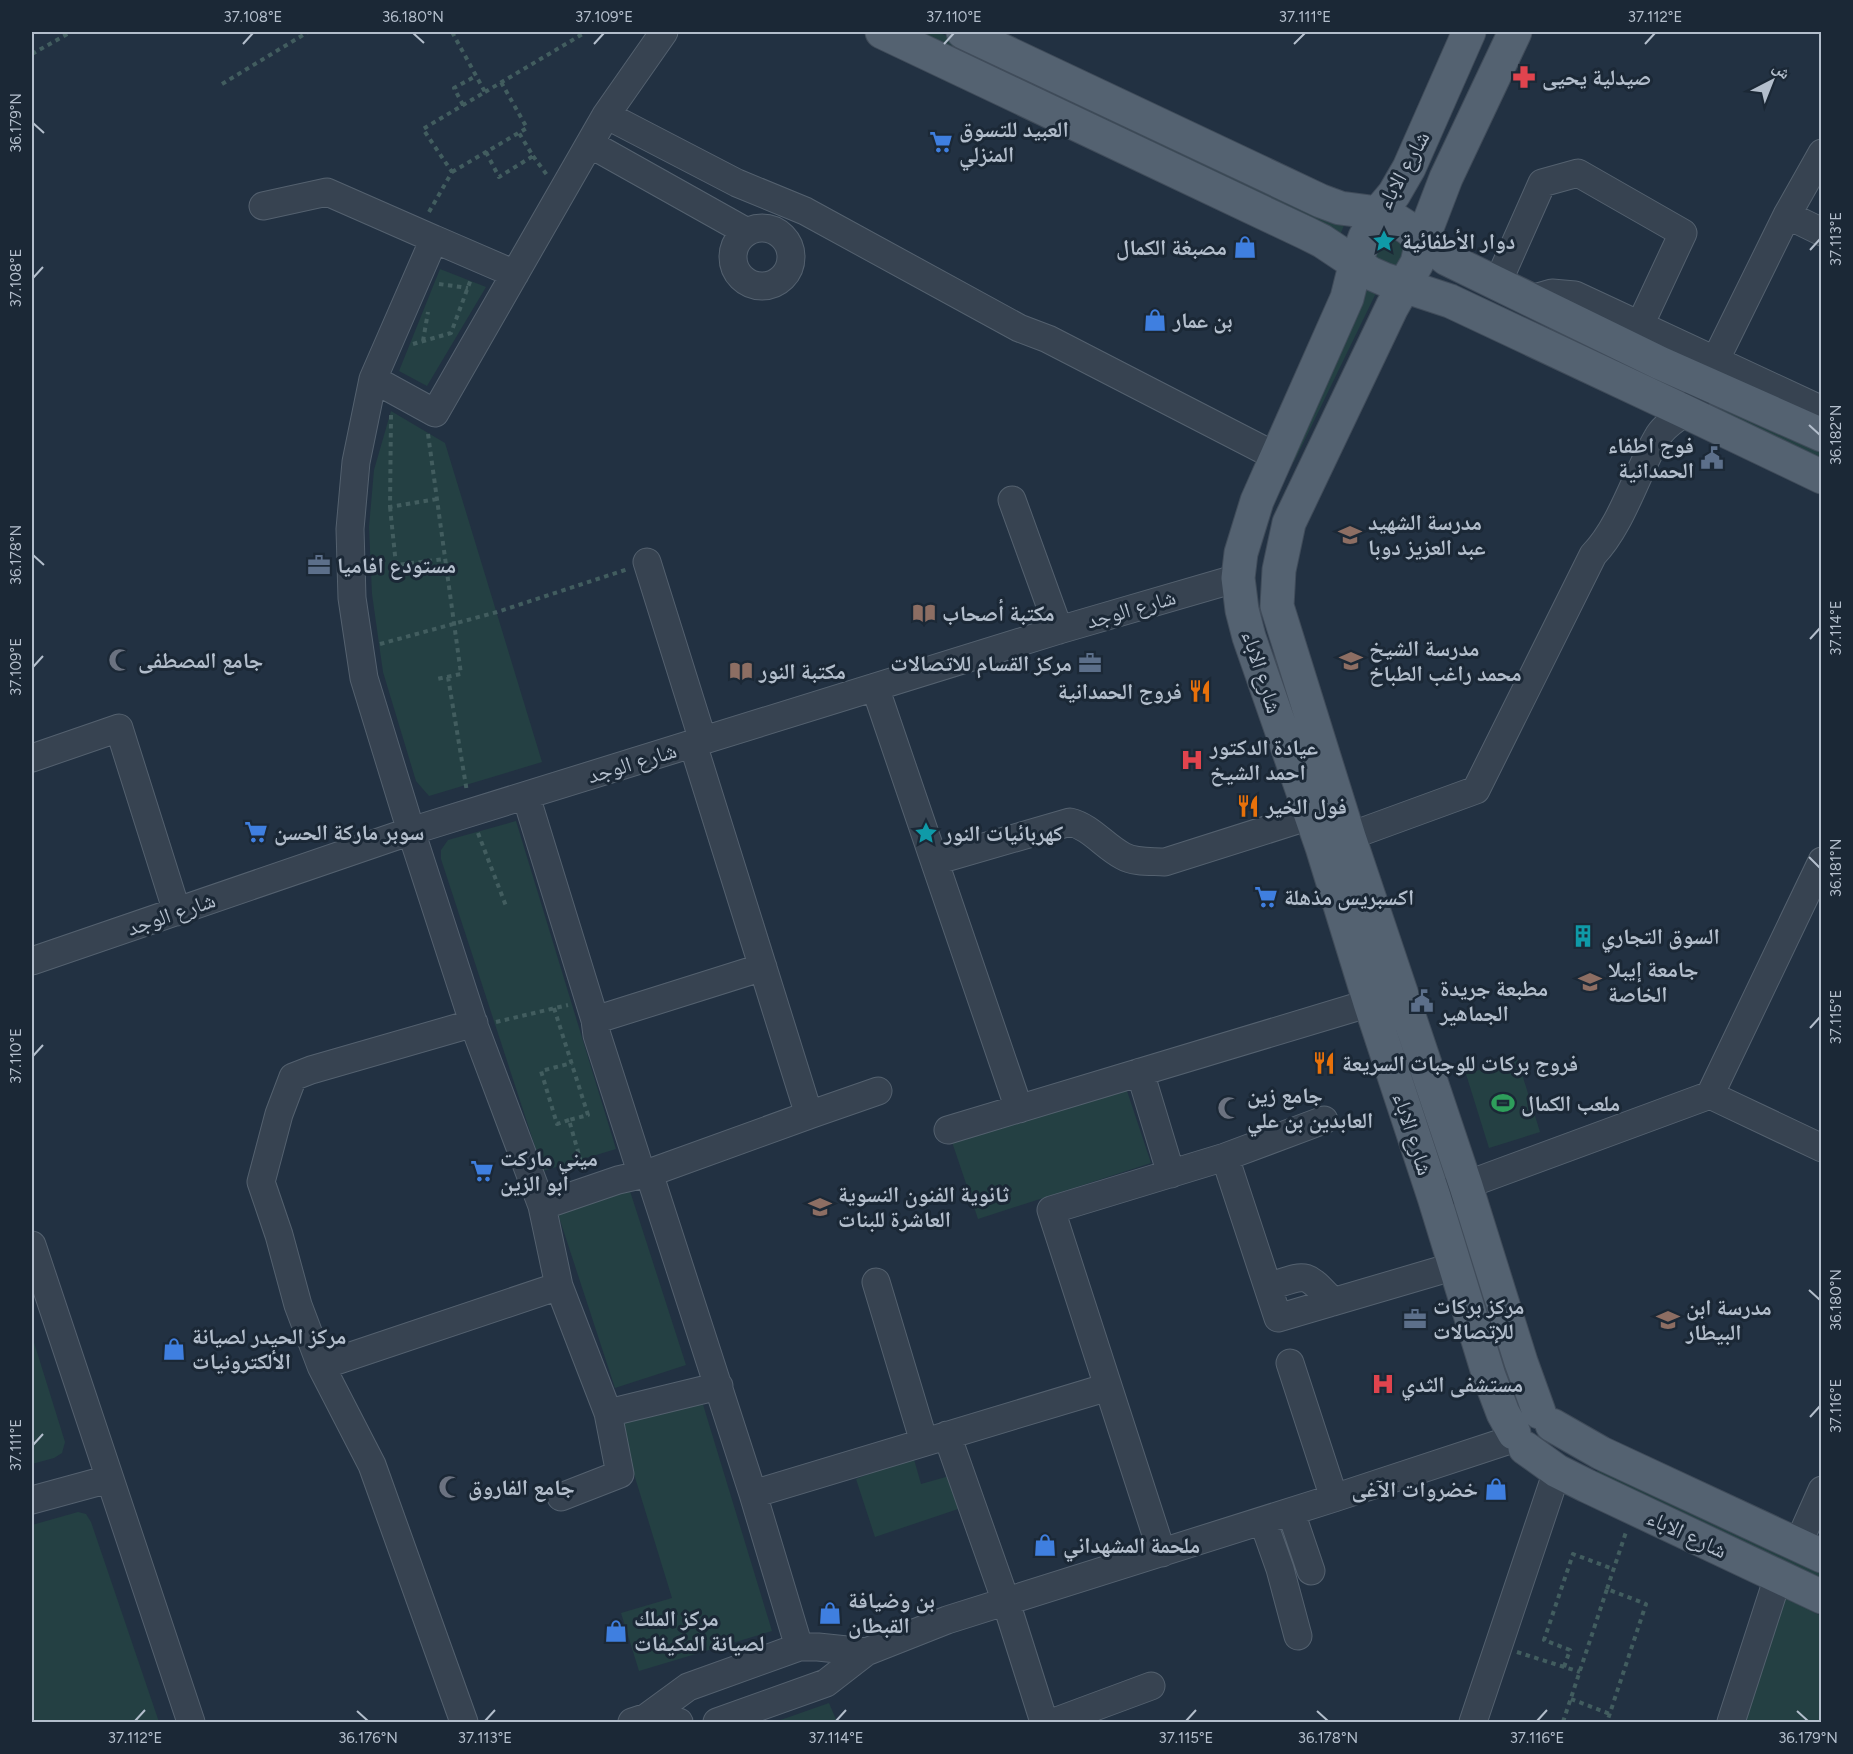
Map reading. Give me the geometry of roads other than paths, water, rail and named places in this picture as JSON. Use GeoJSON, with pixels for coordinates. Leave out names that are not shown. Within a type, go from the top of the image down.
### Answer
{"type":"FeatureCollection","features":[{"type":"Feature","properties":{"kind":"main road"},"geometry":{"type":"LineString","coordinates":[[882,32],[1305,233],[1356,262],[1370,273],[1450,302],[1821,477]]}},
{"type":"Feature","properties":{"kind":"main road"},"geometry":{"type":"LineString","coordinates":[[969,32],[1321,201],[1340,208],[1378,213],[1394,219],[1423,238],[1447,259],[1660,363],[1707,371],[1821,435]]}},
{"type":"Feature","properties":{"kind":"main road","name":"شارع الاباء"},"geometry":{"type":"LineString","coordinates":[[1469,32],[1409,168],[1394,194],[1378,213],[1365,237],[1347,298],[1257,501],[1240,553],[1238,578],[1242,610],[1249,637],[1310,816],[1335,842],[1466,1186],[1521,1362],[1529,1431],[1557,1471],[1821,1597]]}},
{"type":"Feature","properties":{"kind":"main road","name":"شارع الاباء"},"geometry":{"type":"LineString","coordinates":[[1515,32],[1446,178],[1423,238],[1417,263],[1392,307],[1289,523],[1278,570],[1277,606],[1335,842],[1370,1003],[1503,1413],[1529,1431],[1601,1453],[1809,1550]]}},
{"type":"Feature","properties":{"kind":"main road"},"geometry":{"type":"LineString","coordinates":[[1242,610],[1277,606]]}},
{"type":"Feature","properties":{"kind":"main road"},"geometry":{"type":"LineString","coordinates":[[1490,1376],[1497,1378],[1512,1373],[1521,1362]]}},
{"type":"Feature","properties":{"kind":"main road"},"geometry":{"type":"LineString","coordinates":[[1587,1486],[1584,1470],[1587,1462],[1593,1456],[1601,1453]]}},
{"type":"Feature","properties":{"kind":"street"},"geometry":{"type":"LineString","coordinates":[[373,380],[435,413],[606,115],[664,32]]}},
{"type":"Feature","properties":{"kind":"street"},"geometry":{"type":"LineString","coordinates":[[606,115],[737,183],[805,212],[1019,327],[1048,339],[1278,457]]}},
{"type":"Feature","properties":{"kind":"street"},"geometry":{"type":"LineString","coordinates":[[590,144],[747,232]]}},
{"type":"Feature","properties":{"kind":"street"},"geometry":{"type":"LineString","coordinates":[[1335,842],[1476,790],[1593,555],[1608,538],[1657,436],[1670,422],[1686,412],[1698,398],[1707,371],[1821,153]]}},
{"type":"Feature","properties":{"kind":"street"},"geometry":{"type":"LineString","coordinates":[[1498,282],[1542,183],[1578,173],[1683,233],[1640,325]]}},
{"type":"Feature","properties":{"kind":"street"},"geometry":{"type":"LineString","coordinates":[[263,206],[327,192],[515,274]]}},
{"type":"Feature","properties":{"kind":"street"},"geometry":{"type":"LineString","coordinates":[[1787,215],[1821,232]]}},
{"type":"Feature","properties":{"kind":"street"},"geometry":{"type":"LineString","coordinates":[[426,235],[392,335],[373,380],[357,462],[350,530],[352,598],[363,678],[411,831],[474,1025],[542,1206],[560,1286],[608,1413],[620,1474],[561,1497]]}},
{"type":"Feature","properties":{"kind":"street"},"geometry":{"type":"LineString","coordinates":[[1531,299],[1552,293],[1575,295],[1640,325],[1707,371],[1821,410]]}},
{"type":"Feature","properties":{"kind":"street"},"geometry":{"type":"LineString","coordinates":[[1593,555],[1596,533],[1645,427],[1649,411],[1648,395],[1660,363]]}},
{"type":"Feature","properties":{"kind":"street"},"geometry":{"type":"LineString","coordinates":[[1012,500],[1059,630]]}},
{"type":"Feature","properties":{"kind":"street"},"geometry":{"type":"LineString","coordinates":[[647,562],[763,967],[809,1115]]}},
{"type":"Feature","properties":{"kind":"street","name":"شارع الوجد"},"geometry":{"type":"LineString","coordinates":[[32,961],[411,831],[1059,630],[1238,578]]}},
{"type":"Feature","properties":{"kind":"street"},"geometry":{"type":"LineString","coordinates":[[875,687],[1019,1109]]}},
{"type":"Feature","properties":{"kind":"street"},"geometry":{"type":"LineString","coordinates":[[32,758],[119,728],[177,912]]}},
{"type":"Feature","properties":{"kind":"street"},"geometry":{"type":"LineString","coordinates":[[526,796],[592,1010],[597,1035],[719,1386],[799,1647]]}},
{"type":"Feature","properties":{"kind":"street"},"geometry":{"type":"LineString","coordinates":[[935,861],[1070,822],[1079,824],[1124,857],[1165,862],[1310,816]]}},
{"type":"Feature","properties":{"kind":"street"},"geometry":{"type":"LineString","coordinates":[[1434,1197],[1710,1095],[1821,861]]}},
{"type":"Feature","properties":{"kind":"street"},"geometry":{"type":"LineString","coordinates":[[592,1010],[763,967]]}},
{"type":"Feature","properties":{"kind":"street"},"geometry":{"type":"LineString","coordinates":[[948,1130],[1370,1003]]}},
{"type":"Feature","properties":{"kind":"street"},"geometry":{"type":"LineString","coordinates":[[464,1722],[372,1466],[321,1366],[298,1305],[279,1235],[261,1182],[279,1114],[293,1077],[474,1025]]}},
{"type":"Feature","properties":{"kind":"street"},"geometry":{"type":"LineString","coordinates":[[1140,1072],[1171,1174]]}},
{"type":"Feature","properties":{"kind":"street"},"geometry":{"type":"LineString","coordinates":[[542,1206],[618,1180],[645,1174],[878,1091]]}},
{"type":"Feature","properties":{"kind":"street"},"geometry":{"type":"LineString","coordinates":[[1710,1095],[1821,1148]]}},
{"type":"Feature","properties":{"kind":"street"},"geometry":{"type":"LineString","coordinates":[[1162,1552],[1052,1210],[1225,1157],[1324,1120]]}},
{"type":"Feature","properties":{"kind":"street"},"geometry":{"type":"LineString","coordinates":[[1225,1157],[1278,1318],[1455,1266]]}},
{"type":"Feature","properties":{"kind":"street"},"geometry":{"type":"LineString","coordinates":[[32,1245],[191,1722]]}},
{"type":"Feature","properties":{"kind":"street"},"geometry":{"type":"LineString","coordinates":[[876,1282],[936,1439],[1006,1602],[1044,1722]]}},
{"type":"Feature","properties":{"kind":"street"},"geometry":{"type":"LineString","coordinates":[[321,1366],[560,1286]]}},
{"type":"Feature","properties":{"kind":"street"},"geometry":{"type":"LineString","coordinates":[[1290,1363],[1334,1498]]}},
{"type":"Feature","properties":{"kind":"street"},"geometry":{"type":"LineString","coordinates":[[608,1413],[719,1386]]}},
{"type":"Feature","properties":{"kind":"street"},"geometry":{"type":"LineString","coordinates":[[753,1494],[1108,1387]]}},
{"type":"Feature","properties":{"kind":"street"},"geometry":{"type":"LineString","coordinates":[[717,1722],[826,1683],[866,1652],[947,1620],[1292,1512],[1529,1431]]}},
{"type":"Feature","properties":{"kind":"street"},"geometry":{"type":"LineString","coordinates":[[1473,1722],[1557,1471]]}},
{"type":"Feature","properties":{"kind":"street"},"geometry":{"type":"LineString","coordinates":[[32,1500],[109,1479]]}},
{"type":"Feature","properties":{"kind":"street"},"geometry":{"type":"LineString","coordinates":[[1809,1550],[1821,1490]]}},
{"type":"Feature","properties":{"kind":"street"},"geometry":{"type":"LineString","coordinates":[[1292,1512],[1311,1571]]}},
{"type":"Feature","properties":{"kind":"street"},"geometry":{"type":"LineString","coordinates":[[1263,1521],[1280,1569],[1298,1636]]}},
{"type":"Feature","properties":{"kind":"street"},"geometry":{"type":"LineString","coordinates":[[1731,1722],[1778,1577]]}},
{"type":"Feature","properties":{"kind":"street"},"geometry":{"type":"LineString","coordinates":[[639,1720],[688,1687],[799,1647],[866,1652]]}},
{"type":"Feature","properties":{"kind":"street"},"geometry":{"type":"LineString","coordinates":[[1054,1722],[1151,1686]]}},
{"type":"Feature","properties":{"kind":"street"},"geometry":{"type":"LineString","coordinates":[[639,1720],[679,1722]]}},
{"type":"Feature","properties":{"kind":"place","name":"صيدلية يحيى"},"geometry":{"type":"Point","coordinates":[1524,77]}},
{"type":"Feature","properties":{"kind":"place","name":"العبيد للتسوق المنزلي"},"geometry":{"type":"Point","coordinates":[941,142]}},
{"type":"Feature","properties":{"kind":"place","name":"دوار الأطفائية"},"geometry":{"type":"Point","coordinates":[1384,241]}},
{"type":"Feature","properties":{"kind":"place","name":"مصبغة الكمال"},"geometry":{"type":"Point","coordinates":[1245,247]}},
{"type":"Feature","properties":{"kind":"place","name":"بن عمار"},"geometry":{"type":"Point","coordinates":[1155,320]}},
{"type":"Feature","properties":{"kind":"place","name":"فوج اطفاء الحمدانية"},"geometry":{"type":"Point","coordinates":[1712,458]}},
{"type":"Feature","properties":{"kind":"place","name":"مدرسة الشهيد عبد العزيز دوبا"},"geometry":{"type":"Point","coordinates":[1350,535]}},
{"type":"Feature","properties":{"kind":"place","name":"مستودع افاميا"},"geometry":{"type":"Point","coordinates":[319,565]}},
{"type":"Feature","properties":{"kind":"place","name":"مكتبة أصحاب"},"geometry":{"type":"Point","coordinates":[924,613]}},
{"type":"Feature","properties":{"kind":"place","name":"جامع المصطفى"},"geometry":{"type":"Point","coordinates":[120,660]}},
{"type":"Feature","properties":{"kind":"place","name":"مدرسة الشيخ محمد راغب الطباخ"},"geometry":{"type":"Point","coordinates":[1351,661]}},
{"type":"Feature","properties":{"kind":"place","name":"مركز القسام للاتصالات"},"geometry":{"type":"Point","coordinates":[1090,663]}},
{"type":"Feature","properties":{"kind":"place","name":"مكتبة النور"},"geometry":{"type":"Point","coordinates":[741,671]}},
{"type":"Feature","properties":{"kind":"place","name":"فروج الحمدانية"},"geometry":{"type":"Point","coordinates":[1200,691]}},
{"type":"Feature","properties":{"kind":"place","name":"عيادة الدكتور احمد الشيخ"},"geometry":{"type":"Point","coordinates":[1192,760]}},
{"type":"Feature","properties":{"kind":"place","name":"فول الخير"},"geometry":{"type":"Point","coordinates":[1248,806]}},
{"type":"Feature","properties":{"kind":"place","name":"سوبر ماركة الحسن"},"geometry":{"type":"Point","coordinates":[256,832]}},
{"type":"Feature","properties":{"kind":"place","name":"كهربائيات النور"},"geometry":{"type":"Point","coordinates":[926,833]}},
{"type":"Feature","properties":{"kind":"place","name":"اكسبريس مذهلة"},"geometry":{"type":"Point","coordinates":[1266,897]}},
{"type":"Feature","properties":{"kind":"place","name":"السوق التجاري"},"geometry":{"type":"Point","coordinates":[1583,936]}},
{"type":"Feature","properties":{"kind":"place","name":"جامعة إيبلا الخاصة"},"geometry":{"type":"Point","coordinates":[1590,982]}},
{"type":"Feature","properties":{"kind":"place","name":"مطبعة جريدة الجماهير"},"geometry":{"type":"Point","coordinates":[1422,1001]}},
{"type":"Feature","properties":{"kind":"place","name":"فروج بركات للوجبات السريعة"},"geometry":{"type":"Point","coordinates":[1324,1063]}},
{"type":"Feature","properties":{"kind":"place","name":"ملعب الكمال"},"geometry":{"type":"Point","coordinates":[1503,1103]}},
{"type":"Feature","properties":{"kind":"place","name":"جامع زين العابدين بن علي"},"geometry":{"type":"Point","coordinates":[1229,1108]}},
{"type":"Feature","properties":{"kind":"place","name":"ميني ماركت ابو الزين"},"geometry":{"type":"Point","coordinates":[482,1171]}},
{"type":"Feature","properties":{"kind":"place","name":"ثانوية الفنون النسوية العاشرة للبنات"},"geometry":{"type":"Point","coordinates":[820,1207]}},
{"type":"Feature","properties":{"kind":"place","name":"مركز بركات للإتصالات"},"geometry":{"type":"Point","coordinates":[1415,1319]}},
{"type":"Feature","properties":{"kind":"place","name":"مدرسة ابن البيطار"},"geometry":{"type":"Point","coordinates":[1668,1320]}},
{"type":"Feature","properties":{"kind":"place","name":"مركز الحيدر لصيانة الألكترونيات"},"geometry":{"type":"Point","coordinates":[174,1349]}},
{"type":"Feature","properties":{"kind":"place","name":"مستشفى الثدي"},"geometry":{"type":"Point","coordinates":[1383,1384]}},
{"type":"Feature","properties":{"kind":"place","name":"جامع الفاروق"},"geometry":{"type":"Point","coordinates":[450,1487]}},
{"type":"Feature","properties":{"kind":"place","name":"خضروات الآغى"},"geometry":{"type":"Point","coordinates":[1496,1489]}},
{"type":"Feature","properties":{"kind":"place","name":"ملحمة المشهداني"},"geometry":{"type":"Point","coordinates":[1045,1545]}},
{"type":"Feature","properties":{"kind":"place","name":"بن وضيافة القبطان"},"geometry":{"type":"Point","coordinates":[830,1613]}},
{"type":"Feature","properties":{"kind":"place","name":"مركز الملك لصيانة المكيفات"},"geometry":{"type":"Point","coordinates":[616,1631]}}]}
